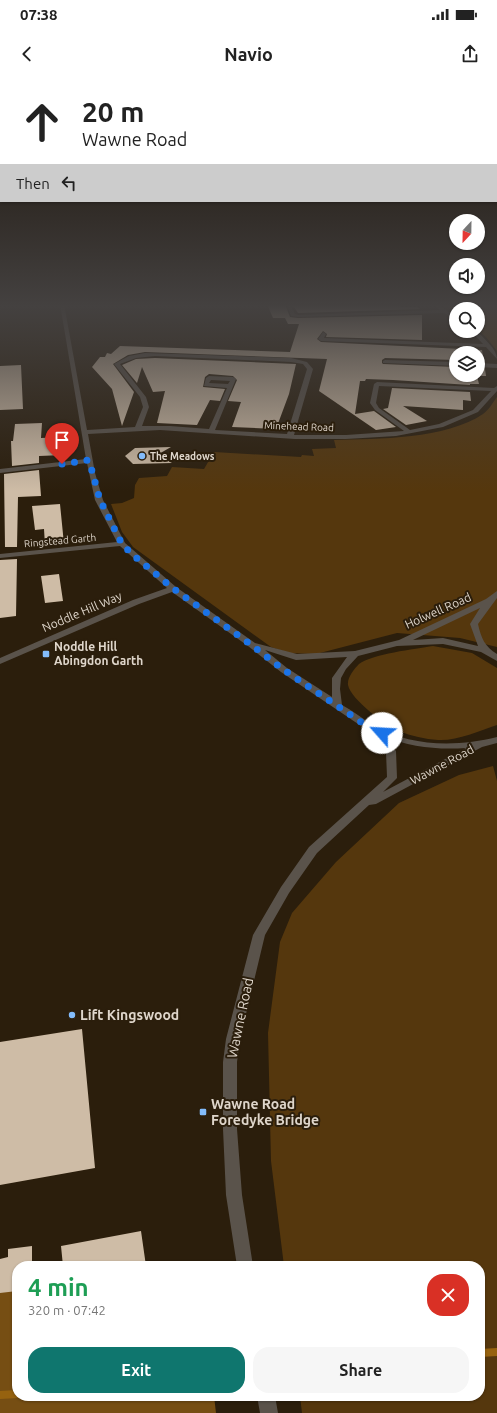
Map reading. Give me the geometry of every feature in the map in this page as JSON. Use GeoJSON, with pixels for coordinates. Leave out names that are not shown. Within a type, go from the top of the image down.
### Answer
{"type":"FeatureCollection","features":[{"type":"Feature","properties":{"kind":"street"},"geometry":{"type":"LineString","coordinates":[[73,366],[86,432],[89,460],[96,486],[100,500],[122,544],[174,589],[284,670],[370,728],[406,742],[443,747],[482,744],[497,740]]}},
{"type":"Feature","properties":{"kind":"street"},"geometry":{"type":"LineString","coordinates":[[119,366],[143,397],[146,407],[138,428]]}},
{"type":"Feature","properties":{"kind":"street"},"geometry":{"type":"LineString","coordinates":[[290,436],[310,369],[308,366]]}},
{"type":"Feature","properties":{"kind":"street"},"geometry":{"type":"LineString","coordinates":[[409,432],[377,409],[373,403],[376,384],[497,389]]}},
{"type":"Feature","properties":{"kind":"street"},"geometry":{"type":"LineString","coordinates":[[211,431],[230,386]]}},
{"type":"Feature","properties":{"kind":"street","name":"Minehead Road"},"geometry":{"type":"LineString","coordinates":[[86,432],[138,428],[326,438],[380,436],[409,432],[452,423],[479,410],[497,389]]}},
{"type":"Feature","properties":{"kind":"street"},"geometry":{"type":"LineString","coordinates":[[0,471],[89,460]]}},
{"type":"Feature","properties":{"kind":"street","name":"Ringstead Garth"},"geometry":{"type":"LineString","coordinates":[[0,556],[122,544]]}},
{"type":"Feature","properties":{"kind":"street","name":"Noddle Hill Way"},"geometry":{"type":"LineString","coordinates":[[0,661],[136,602],[174,589]]}},
{"type":"Feature","properties":{"kind":"street","name":"Holwell Road"},"geometry":{"type":"LineString","coordinates":[[484,650],[476,633],[474,624],[489,601],[497,593]]}},
{"type":"Feature","properties":{"kind":"street","name":"Holwell Road"},"geometry":{"type":"LineString","coordinates":[[397,643],[489,601]]}},
{"type":"Feature","properties":{"kind":"street"},"geometry":{"type":"LineString","coordinates":[[250,644],[296,657],[355,654],[397,643],[443,641],[484,650],[497,658]]}},
{"type":"Feature","properties":{"kind":"street"},"geometry":{"type":"LineString","coordinates":[[338,707],[334,689],[338,672],[355,654]]}},
{"type":"Feature","properties":{"kind":"street","name":"Wawne Road"},"geometry":{"type":"LineString","coordinates":[[244,1261],[234,1195],[230,1129],[230,1062],[236,1024],[259,935],[285,890],[314,850],[392,778],[391,751],[370,728]]}},
{"type":"Feature","properties":{"kind":"street","name":"Wawne Road"},"geometry":{"type":"LineString","coordinates":[[360,808],[482,744]]}},
{"type":"Feature","properties":{"kind":"street"},"geometry":{"type":"LineString","coordinates":[[267,1401],[269,1413]]}},
{"type":"Feature","properties":{"kind":"shaded area"},"geometry":{"type":"Polygon","coordinates":[[[497,397],[497,647],[460,638],[397,633],[316,654],[289,653],[271,647],[133,547],[122,532],[111,504],[122,503],[134,498],[135,485],[139,478],[167,476],[172,467],[204,469],[214,452],[301,457],[302,455],[314,456],[312,449],[336,448],[334,440],[411,436],[450,428],[468,422],[483,414],[497,397]]]}},
{"type":"Feature","properties":{"kind":"shaded area"},"geometry":{"type":"Polygon","coordinates":[[[433,646],[472,653],[497,668],[497,725],[453,739],[428,739],[399,731],[362,705],[355,698],[348,685],[348,682],[353,671],[365,660],[394,652],[433,646]]]}},
{"type":"Feature","properties":{"kind":"shaded area"},"geometry":{"type":"Polygon","coordinates":[[[493,766],[497,781],[497,1413],[302,1413],[301,1401],[485,1401],[485,1261],[283,1261],[271,1161],[268,1033],[280,942],[292,913],[336,862],[399,803],[459,775],[493,766]]]}},
{"type":"Feature","properties":{"kind":"shaded area"},"geometry":{"type":"Polygon","coordinates":[[[0,1290],[12,1290],[12,1401],[215,1401],[216,1413],[0,1413],[0,1290]]]}},
{"type":"Feature","properties":{"kind":"building"},"geometry":{"type":"Polygon","coordinates":[[[0,366],[21,366],[23,409],[0,410],[0,366]]]}},
{"type":"Feature","properties":{"kind":"building"},"geometry":{"type":"Polygon","coordinates":[[[93,366],[115,366],[134,392],[122,426],[112,389],[93,366]]]}},
{"type":"Feature","properties":{"kind":"building"},"geometry":{"type":"Polygon","coordinates":[[[123,366],[295,366],[289,394],[276,429],[232,427],[241,402],[228,401],[237,380],[233,376],[209,374],[205,377],[203,387],[225,389],[220,401],[210,400],[197,425],[157,423],[165,391],[153,392],[142,367],[137,383],[123,366]]]}},
{"type":"Feature","properties":{"kind":"building"},"geometry":{"type":"Polygon","coordinates":[[[325,366],[449,367],[449,382],[478,382],[479,384],[470,385],[366,379],[365,381],[360,381],[355,414],[374,411],[396,427],[376,430],[319,391],[325,366]]]}},
{"type":"Feature","properties":{"kind":"building"},"geometry":{"type":"Polygon","coordinates":[[[392,388],[470,392],[471,401],[463,400],[463,410],[403,406],[427,421],[406,425],[383,409],[388,408],[392,388]]]}},
{"type":"Feature","properties":{"kind":"building"},"geometry":{"type":"Polygon","coordinates":[[[42,423],[41,438],[61,437],[63,455],[39,456],[39,463],[12,466],[11,441],[13,441],[15,424],[42,423]]]}},
{"type":"Feature","properties":{"kind":"building","name":"The Meadows"},"geometry":{"type":"Polygon","coordinates":[[[171,447],[157,455],[172,463],[133,464],[125,456],[135,448],[171,447]]]}},
{"type":"Feature","properties":{"kind":"building"},"geometry":{"type":"Polygon","coordinates":[[[39,470],[41,496],[18,497],[17,547],[5,547],[4,474],[39,470]]]}},
{"type":"Feature","properties":{"kind":"building"},"geometry":{"type":"Polygon","coordinates":[[[60,504],[64,544],[45,545],[44,529],[35,530],[32,506],[60,504]]]}},
{"type":"Feature","properties":{"kind":"building"},"geometry":{"type":"Polygon","coordinates":[[[17,559],[16,616],[0,618],[0,560],[17,559]]]}},
{"type":"Feature","properties":{"kind":"building"},"geometry":{"type":"Polygon","coordinates":[[[59,574],[63,601],[45,603],[41,576],[59,574]]]}},
{"type":"Feature","properties":{"kind":"building"},"geometry":{"type":"Polygon","coordinates":[[[82,1029],[95,1168],[0,1185],[0,1042],[82,1029]]]}},
{"type":"Feature","properties":{"kind":"building"},"geometry":{"type":"Polygon","coordinates":[[[141,1231],[145,1261],[62,1261],[61,1246],[141,1231]]]}},
{"type":"Feature","properties":{"kind":"building"},"geometry":{"type":"Polygon","coordinates":[[[32,1246],[32,1261],[12,1261],[12,1292],[0,1293],[0,1259],[8,1257],[8,1249],[32,1246]]]}},
{"type":"Feature","properties":{"kind":"waterway"},"geometry":{"type":"LineString","coordinates":[[485,1353],[497,1352]]}},
{"type":"Feature","properties":{"kind":"waterway"},"geometry":{"type":"LineString","coordinates":[[0,1395],[12,1394]]}},
{"type":"Feature","properties":{"kind":"place","name":"The Meadows"},"geometry":{"type":"Point","coordinates":[142,456]}},
{"type":"Feature","properties":{"kind":"place","name":"Noddle Hill Abingdon Garth"},"geometry":{"type":"Point","coordinates":[46,654]}},
{"type":"Feature","properties":{"kind":"place","name":"Lift Kingswood"},"geometry":{"type":"Point","coordinates":[72,1015]}},
{"type":"Feature","properties":{"kind":"place","name":"Wawne Road Foredyke Bridge"},"geometry":{"type":"Point","coordinates":[203,1112]}},
{"type":"Feature","properties":{"kind":"route"},"geometry":{"type":"LineString","coordinates":[[62,464],[89,460],[100,500],[106,515],[122,544],[134,556],[174,589],[284,670],[370,728],[382,733]]}}]}
